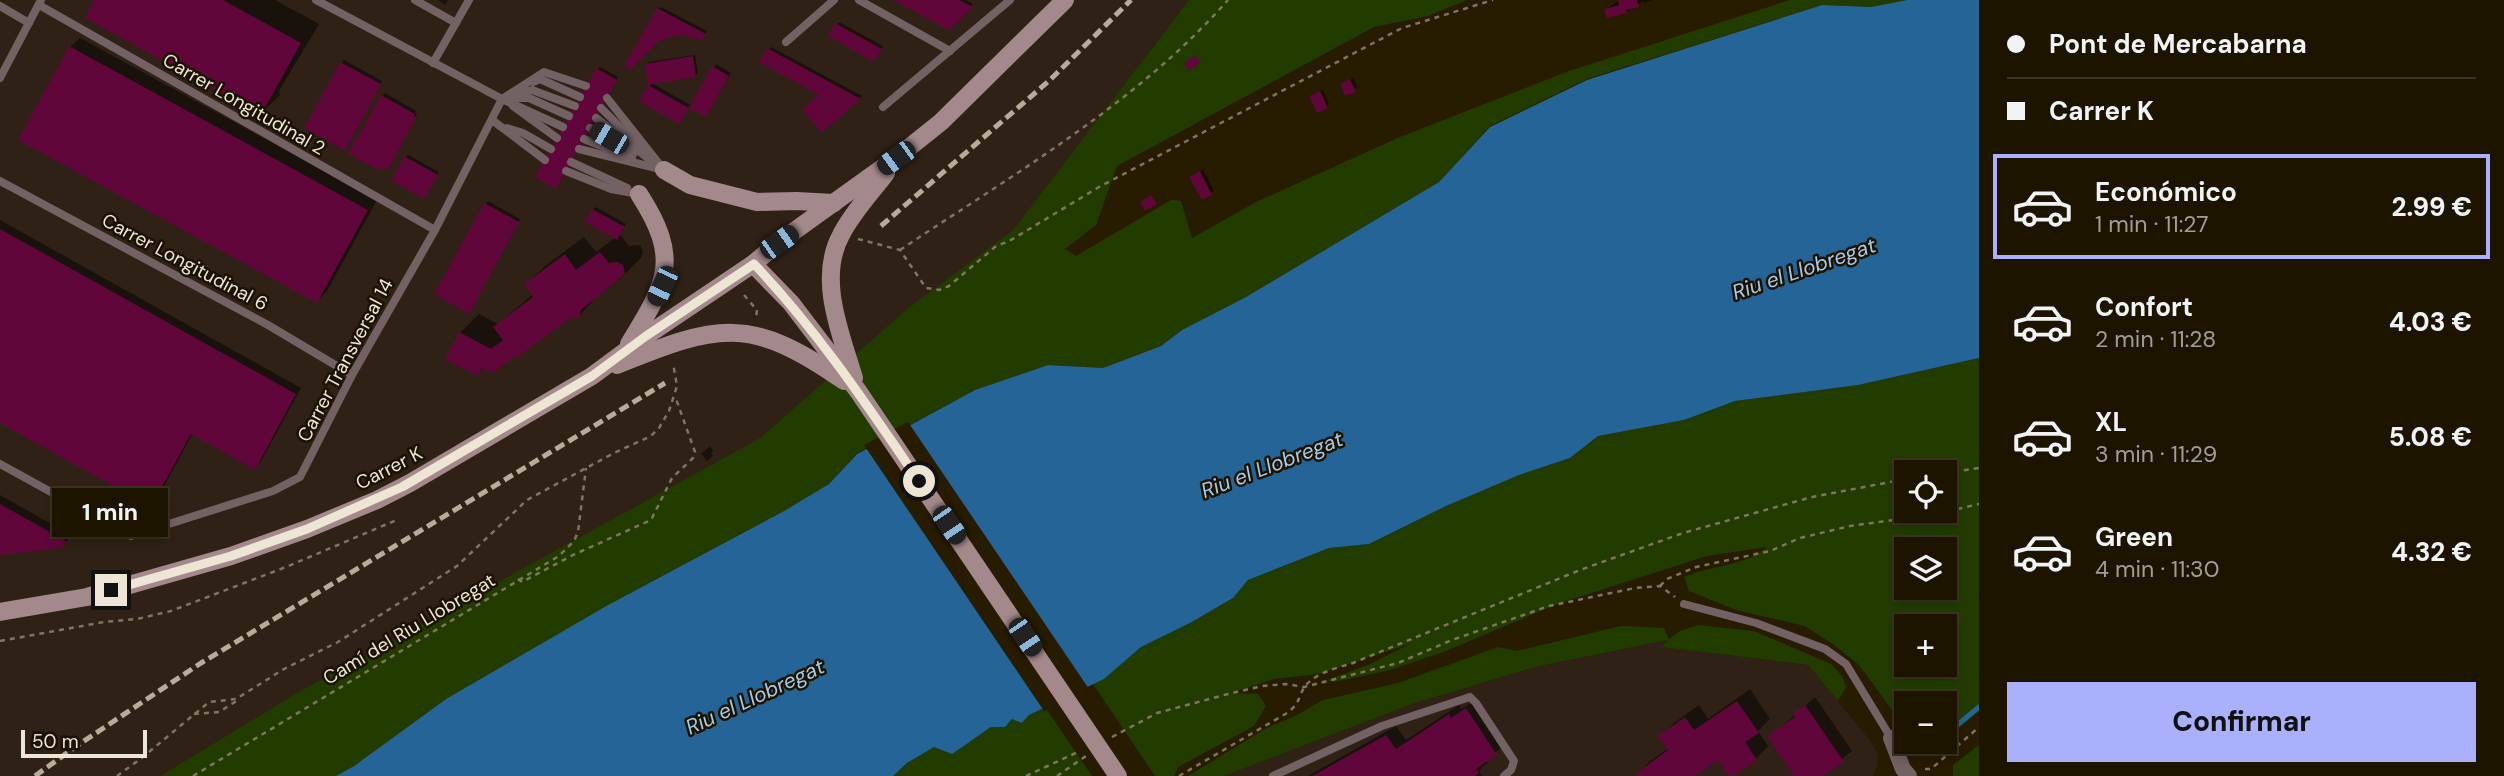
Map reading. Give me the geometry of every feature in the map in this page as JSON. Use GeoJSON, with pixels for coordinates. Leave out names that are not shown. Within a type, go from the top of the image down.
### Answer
{"type":"FeatureCollection","features":[{"type":"Feature","properties":{"kind":"main road"},"geometry":{"type":"LineString","coordinates":[[858,391],[832,296],[831,270],[841,234],[896,158],[941,122],[1065,0]]}},
{"type":"Feature","properties":{"kind":"main road","name":"Carrer K"},"geometry":{"type":"LineString","coordinates":[[0,612],[86,597],[231,556],[307,529],[410,484],[592,376],[754,264],[779,242],[896,158]]}},
{"type":"Feature","properties":{"kind":"main road"},"geometry":{"type":"LineString","coordinates":[[664,170],[690,185],[757,202],[834,203]]}},
{"type":"Feature","properties":{"kind":"main road"},"geometry":{"type":"LineString","coordinates":[[625,351],[662,286],[665,257],[656,221],[639,194]]}},
{"type":"Feature","properties":{"kind":"main road"},"geometry":{"type":"LineString","coordinates":[[754,264],[791,303],[858,391],[1118,776]]}},
{"type":"Feature","properties":{"kind":"main road"},"geometry":{"type":"LineString","coordinates":[[592,376],[664,346],[705,334],[737,332],[775,340],[805,355],[858,391]]}},
{"type":"Feature","properties":{"kind":"street"},"geometry":{"type":"LineString","coordinates":[[1891,738],[1903,774]]}},
{"type":"Feature","properties":{"kind":"lane"},"geometry":{"type":"LineString","coordinates":[[317,0],[502,99],[563,127]]}},
{"type":"Feature","properties":{"kind":"lane"},"geometry":{"type":"LineString","coordinates":[[415,0],[456,23]]}},
{"type":"Feature","properties":{"kind":"lane"},"geometry":{"type":"LineString","coordinates":[[433,63],[469,0]]}},
{"type":"Feature","properties":{"kind":"lane"},"geometry":{"type":"LineString","coordinates":[[786,42],[834,0]]}},
{"type":"Feature","properties":{"kind":"lane"},"geometry":{"type":"LineString","coordinates":[[859,0],[950,51]]}},
{"type":"Feature","properties":{"kind":"lane"},"geometry":{"type":"LineString","coordinates":[[883,107],[1010,0]]}},
{"type":"Feature","properties":{"kind":"lane"},"geometry":{"type":"LineString","coordinates":[[0,78],[40,3]]}},
{"type":"Feature","properties":{"kind":"lane","name":"Carrer Longitudinal 2"},"geometry":{"type":"LineString","coordinates":[[40,3],[435,230]]}},
{"type":"Feature","properties":{"kind":"lane"},"geometry":{"type":"LineString","coordinates":[[0,6],[29,23]]}},
{"type":"Feature","properties":{"kind":"lane"},"geometry":{"type":"LineString","coordinates":[[0,55],[9,61]]}},
{"type":"Feature","properties":{"kind":"lane"},"geometry":{"type":"LineString","coordinates":[[502,99],[544,72],[586,86]]}},
{"type":"Feature","properties":{"kind":"lane"},"geometry":{"type":"LineString","coordinates":[[502,99],[540,79],[580,97]]}},
{"type":"Feature","properties":{"kind":"lane"},"geometry":{"type":"LineString","coordinates":[[502,99],[532,90],[575,106]]}},
{"type":"Feature","properties":{"kind":"lane"},"geometry":{"type":"LineString","coordinates":[[502,99],[529,98],[569,116]]}},
{"type":"Feature","properties":{"kind":"lane"},"geometry":{"type":"LineString","coordinates":[[607,98],[664,170]]}},
{"type":"Feature","properties":{"kind":"lane"},"geometry":{"type":"LineString","coordinates":[[502,99],[557,138]]}},
{"type":"Feature","properties":{"kind":"lane","name":"Carrer Transversal 14"},"geometry":{"type":"LineString","coordinates":[[0,464],[131,536],[273,491],[300,477],[352,375],[435,230],[502,99]]}},
{"type":"Feature","properties":{"kind":"lane"},"geometry":{"type":"LineString","coordinates":[[601,108],[664,170]]}},
{"type":"Feature","properties":{"kind":"lane"},"geometry":{"type":"LineString","coordinates":[[596,118],[664,170]]}},
{"type":"Feature","properties":{"kind":"lane"},"geometry":{"type":"LineString","coordinates":[[492,120],[551,149]]}},
{"type":"Feature","properties":{"kind":"lane"},"geometry":{"type":"LineString","coordinates":[[504,127],[517,141],[545,160]]}},
{"type":"Feature","properties":{"kind":"lane"},"geometry":{"type":"LineString","coordinates":[[590,128],[664,170]]}},
{"type":"Feature","properties":{"kind":"lane"},"geometry":{"type":"LineString","coordinates":[[584,139],[664,170]]}},
{"type":"Feature","properties":{"kind":"lane"},"geometry":{"type":"LineString","coordinates":[[579,149],[664,170]]}},
{"type":"Feature","properties":{"kind":"lane"},"geometry":{"type":"LineString","coordinates":[[571,162],[639,194]]}},
{"type":"Feature","properties":{"kind":"lane"},"geometry":{"type":"LineString","coordinates":[[566,172],[611,189],[639,194]]}},
{"type":"Feature","properties":{"kind":"lane","name":"Carrer Longitudinal 6"},"geometry":{"type":"LineString","coordinates":[[0,181],[268,325],[352,375]]}},
{"type":"Feature","properties":{"kind":"lane"},"geometry":{"type":"LineString","coordinates":[[1684,604],[1756,623],[1825,649],[1846,664],[1891,738]]}},
{"type":"Feature","properties":{"kind":"lane"},"geometry":{"type":"LineString","coordinates":[[1273,776],[1382,726],[1470,697],[1514,761],[1504,776]]}},
{"type":"Feature","properties":{"kind":"path"},"geometry":{"type":"LineString","coordinates":[[900,250],[1091,124],[1205,26],[1228,0]]}},
{"type":"Feature","properties":{"kind":"path"},"geometry":{"type":"LineString","coordinates":[[841,234],[900,250],[926,288],[939,290],[949,286],[995,247],[1099,187],[1402,28],[1493,0]]}},
{"type":"Feature","properties":{"kind":"path"},"geometry":{"type":"LineString","coordinates":[[744,295],[757,310],[756,319]]}},
{"type":"Feature","properties":{"kind":"path"},"geometry":{"type":"LineString","coordinates":[[117,776],[213,700],[236,699],[284,669],[338,642],[446,574],[527,500],[654,433],[669,411],[677,386],[675,369],[664,346]]}},
{"type":"Feature","properties":{"kind":"path"},"geometry":{"type":"LineString","coordinates":[[519,579],[522,582],[573,555],[651,520],[673,478],[693,458],[695,452],[674,395]]}},
{"type":"Feature","properties":{"kind":"path","name":"Camí del Riu Llobregat"},"geometry":{"type":"LineString","coordinates":[[192,776],[559,556],[574,541],[580,522],[586,468]]}},
{"type":"Feature","properties":{"kind":"path"},"geometry":{"type":"LineString","coordinates":[[1957,471],[1979,468]]}},
{"type":"Feature","properties":{"kind":"path"},"geometry":{"type":"LineString","coordinates":[[1179,776],[1287,713],[1297,705],[1304,687],[1319,674],[1580,570],[1683,533],[1812,497],[1894,481]]}},
{"type":"Feature","properties":{"kind":"path"},"geometry":{"type":"LineString","coordinates":[[1104,740],[1157,713],[1262,686],[1286,684],[1304,687],[1398,663],[1452,640],[1549,606],[1635,588],[1660,586],[1667,579],[1696,567],[1770,551],[1800,538],[1850,526],[1937,514],[1979,504]]}},
{"type":"Feature","properties":{"kind":"path"},"geometry":{"type":"LineString","coordinates":[[0,641],[171,611],[286,567],[399,519]]}},
{"type":"Feature","properties":{"kind":"path"},"geometry":{"type":"LineString","coordinates":[[1660,586],[1684,604]]}},
{"type":"Feature","properties":{"kind":"path"},"geometry":{"type":"LineString","coordinates":[[194,714],[226,710],[243,695]]}},
{"type":"Feature","properties":{"kind":"path"},"geometry":{"type":"LineString","coordinates":[[1903,774],[1931,769],[1979,727]]}},
{"type":"Feature","properties":{"kind":"path"},"geometry":{"type":"LineString","coordinates":[[1026,776],[1082,751]]}},
{"type":"Feature","properties":{"kind":"shaded area"},"geometry":{"type":"Polygon","coordinates":[[[0,0],[1189,0],[1013,230],[907,309],[760,438],[300,691],[160,776],[0,776],[0,0]]]}},
{"type":"Feature","properties":{"kind":"shaded area"},"geometry":{"type":"Polygon","coordinates":[[[1669,640],[1663,647],[1808,665],[1869,739],[1878,754],[1873,776],[1224,776],[1412,704],[1535,667],[1669,640]]]}},
{"type":"Feature","properties":{"kind":"green space"},"geometry":{"type":"Polygon","coordinates":[[[1189,0],[1467,0],[1428,16],[1374,27],[1117,166],[1096,225],[1065,249],[1076,256],[1171,200],[1181,201],[1192,238],[1256,202],[1400,137],[1569,71],[1790,0],[1907,0],[1871,7],[1822,5],[1587,79],[1490,126],[1439,182],[1246,297],[1182,330],[1161,346],[1103,368],[1048,365],[975,390],[857,453],[829,484],[784,511],[608,605],[446,699],[354,766],[336,776],[160,776],[300,691],[760,438],[907,309],[1013,230],[1189,0]]]}},
{"type":"Feature","properties":{"kind":"green space"},"geometry":{"type":"Polygon","coordinates":[[[1979,358],[1979,711],[1957,730],[1957,691],[1894,691],[1894,713],[1859,665],[1805,626],[1736,610],[1689,591],[1684,577],[1738,562],[1767,547],[1707,556],[1557,604],[1446,651],[1390,670],[1334,682],[1327,680],[1368,665],[1412,643],[1319,674],[1274,679],[1231,693],[1258,694],[1266,706],[1254,726],[1178,767],[1174,776],[1155,776],[1093,684],[1104,679],[1141,647],[1233,598],[1248,580],[1329,548],[1369,544],[1513,477],[1570,458],[1598,436],[1684,420],[1735,401],[1858,385],[1979,358]]]}},
{"type":"Feature","properties":{"kind":"green space"},"geometry":{"type":"Polygon","coordinates":[[[1698,625],[1754,631],[1831,664],[1842,676],[1846,687],[1838,701],[1808,665],[1662,647],[1668,640],[1535,667],[1412,704],[1224,776],[1188,776],[1265,729],[1323,700],[1398,683],[1498,647],[1517,651],[1621,626],[1664,628],[1669,639],[1680,631],[1698,625]]]}},
{"type":"Feature","properties":{"kind":"green space"},"geometry":{"type":"Polygon","coordinates":[[[1045,707],[1092,776],[893,776],[928,750],[977,736],[991,727],[1005,727],[1012,719],[1022,723],[1029,715],[1045,707]]]}},
{"type":"Feature","properties":{"kind":"green space"},"geometry":{"type":"Polygon","coordinates":[[[1979,745],[1979,776],[1953,776],[1953,765],[1979,745]]]}},
{"type":"Feature","properties":{"kind":"water","name":"Riu el Llobregat"},"geometry":{"type":"Polygon","coordinates":[[[1907,0],[1979,0],[1979,358],[1858,385],[1735,401],[1684,420],[1598,436],[1570,458],[1519,475],[1446,506],[1369,544],[1329,548],[1248,580],[1233,598],[1141,647],[1104,679],[1029,715],[1022,723],[1012,719],[1005,727],[991,727],[952,754],[934,747],[907,763],[893,776],[336,776],[354,766],[446,699],[608,605],[784,511],[829,484],[857,454],[975,390],[1048,365],[1103,368],[1161,346],[1182,330],[1246,297],[1439,182],[1490,127],[1587,80],[1822,5],[1871,7],[1907,0]]]}},
{"type":"Feature","properties":{"kind":"pier"},"geometry":{"type":"Polygon","coordinates":[[[908,422],[1089,689],[1044,711],[864,445],[908,422]]]}},
{"type":"Feature","properties":{"kind":"building"},"geometry":{"type":"Polygon","coordinates":[[[94,0],[223,0],[301,43],[261,115],[85,18],[94,0]]]}},
{"type":"Feature","properties":{"kind":"building"},"geometry":{"type":"Polygon","coordinates":[[[893,0],[959,0],[973,7],[949,30],[893,0]]]}},
{"type":"Feature","properties":{"kind":"building"},"geometry":{"type":"Polygon","coordinates":[[[1618,0],[1637,0],[1639,7],[1607,18],[1604,9],[1619,5],[1618,0]]]}},
{"type":"Feature","properties":{"kind":"building"},"geometry":{"type":"Polygon","coordinates":[[[657,8],[706,34],[702,40],[681,35],[660,40],[630,70],[624,66],[657,8]]]}},
{"type":"Feature","properties":{"kind":"building"},"geometry":{"type":"Polygon","coordinates":[[[835,23],[882,49],[874,62],[828,36],[835,23]]]}},
{"type":"Feature","properties":{"kind":"building"},"geometry":{"type":"Polygon","coordinates":[[[69,46],[368,210],[317,303],[18,140],[69,46]]]}},
{"type":"Feature","properties":{"kind":"building"},"geometry":{"type":"Polygon","coordinates":[[[767,48],[861,99],[821,133],[802,109],[819,95],[759,62],[767,48]]]}},
{"type":"Feature","properties":{"kind":"building"},"geometry":{"type":"Polygon","coordinates":[[[1195,55],[1201,62],[1189,71],[1183,64],[1195,55]]]}},
{"type":"Feature","properties":{"kind":"building"},"geometry":{"type":"Polygon","coordinates":[[[693,56],[696,77],[648,85],[645,64],[693,56]]]}},
{"type":"Feature","properties":{"kind":"building"},"geometry":{"type":"Polygon","coordinates":[[[340,62],[381,84],[345,151],[304,128],[340,62]]]}},
{"type":"Feature","properties":{"kind":"building"},"geometry":{"type":"Polygon","coordinates":[[[712,66],[729,76],[706,117],[689,108],[712,66]]]}},
{"type":"Feature","properties":{"kind":"building"},"geometry":{"type":"Polygon","coordinates":[[[596,68],[617,80],[556,189],[535,177],[596,68]]]}},
{"type":"Feature","properties":{"kind":"building"},"geometry":{"type":"Polygon","coordinates":[[[1350,79],[1356,92],[1345,96],[1340,84],[1350,79]]]}},
{"type":"Feature","properties":{"kind":"building"},"geometry":{"type":"Polygon","coordinates":[[[648,85],[689,108],[679,124],[639,101],[648,85]]]}},
{"type":"Feature","properties":{"kind":"building"},"geometry":{"type":"Polygon","coordinates":[[[1320,91],[1328,108],[1317,113],[1309,96],[1320,91]]]}},
{"type":"Feature","properties":{"kind":"building"},"geometry":{"type":"Polygon","coordinates":[[[381,95],[416,117],[388,170],[383,167],[380,171],[348,154],[381,95]]]}},
{"type":"Feature","properties":{"kind":"building"},"geometry":{"type":"Polygon","coordinates":[[[404,156],[438,175],[424,199],[391,181],[404,156]]]}},
{"type":"Feature","properties":{"kind":"building"},"geometry":{"type":"Polygon","coordinates":[[[1200,171],[1212,195],[1202,200],[1189,177],[1200,171]]]}},
{"type":"Feature","properties":{"kind":"building"},"geometry":{"type":"Polygon","coordinates":[[[1151,195],[1157,204],[1145,211],[1140,202],[1151,195]]]}},
{"type":"Feature","properties":{"kind":"building"},"geometry":{"type":"Polygon","coordinates":[[[484,203],[519,222],[469,314],[434,294],[484,203]]]}},
{"type":"Feature","properties":{"kind":"building"},"geometry":{"type":"Polygon","coordinates":[[[592,209],[625,227],[617,240],[585,222],[592,209]]]}},
{"type":"Feature","properties":{"kind":"building"},"geometry":{"type":"Polygon","coordinates":[[[0,229],[296,394],[255,470],[191,434],[151,507],[0,423],[0,229]]]}},
{"type":"Feature","properties":{"kind":"building"},"geometry":{"type":"Polygon","coordinates":[[[600,252],[609,263],[617,262],[623,265],[625,274],[581,310],[579,318],[572,317],[492,373],[482,368],[478,376],[445,359],[459,332],[491,349],[503,340],[493,327],[533,297],[524,284],[565,254],[576,270],[600,252]]]}},
{"type":"Feature","properties":{"kind":"building"},"geometry":{"type":"Polygon","coordinates":[[[0,504],[66,541],[62,548],[0,555],[0,504]]]}},
{"type":"Feature","properties":{"kind":"building"},"geometry":{"type":"Polygon","coordinates":[[[1737,701],[1759,733],[1745,742],[1757,760],[1734,776],[1729,776],[1718,760],[1695,776],[1636,776],[1635,774],[1668,750],[1658,736],[1685,717],[1694,730],[1737,701]]]}},
{"type":"Feature","properties":{"kind":"building"},"geometry":{"type":"Polygon","coordinates":[[[1805,705],[1844,762],[1823,776],[1794,776],[1767,736],[1795,717],[1793,713],[1805,705]]]}},
{"type":"Feature","properties":{"kind":"building"},"geometry":{"type":"Polygon","coordinates":[[[1466,708],[1497,755],[1476,769],[1479,773],[1475,776],[1312,776],[1386,735],[1396,749],[1449,714],[1451,718],[1466,708]]]}},
{"type":"Feature","properties":{"kind":"waterway"},"geometry":{"type":"LineString","coordinates":[[1957,725],[1979,707]]}},
{"type":"Feature","properties":{"kind":"railway"},"geometry":{"type":"LineString","coordinates":[[881,226],[1050,80],[1131,0]]}},
{"type":"Feature","properties":{"kind":"railway"},"geometry":{"type":"LineString","coordinates":[[35,776],[201,663],[665,383]]}},
{"type":"Feature","properties":{"kind":"route"},"geometry":{"type":"LineString","coordinates":[[111,590],[231,556],[377,500],[592,376],[646,336],[754,264],[791,303],[858,391],[919,481]]}}]}
